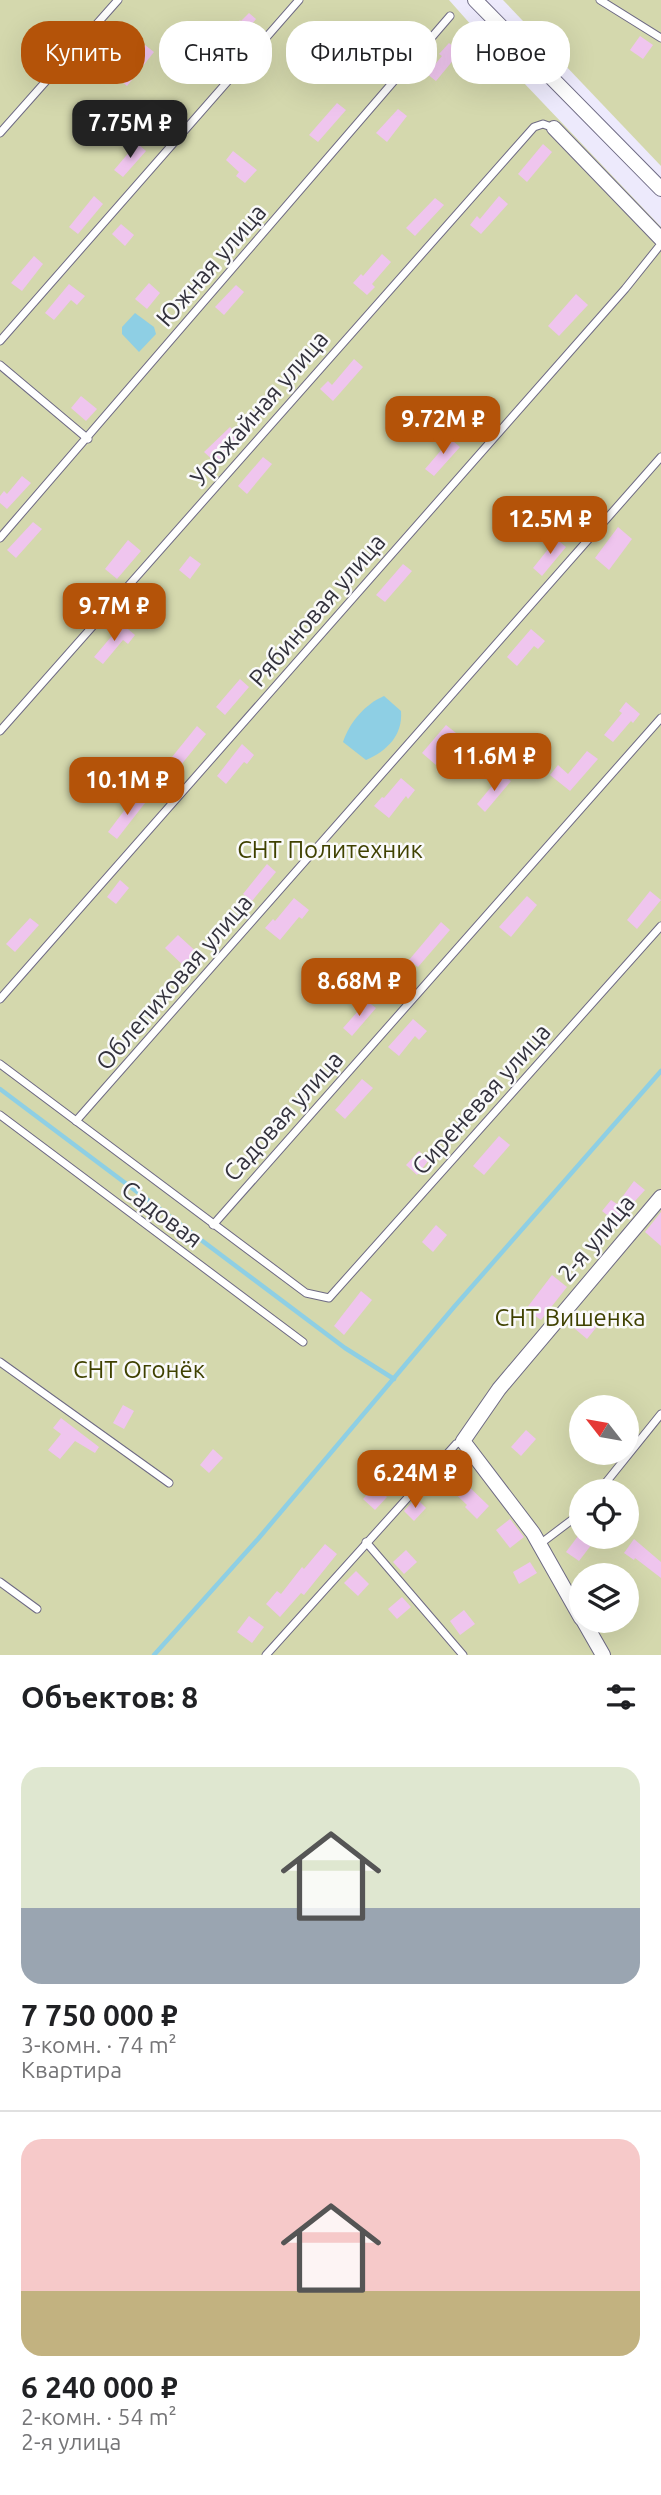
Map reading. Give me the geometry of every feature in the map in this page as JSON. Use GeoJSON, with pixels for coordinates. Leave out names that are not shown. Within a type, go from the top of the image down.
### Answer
{"type":"FeatureCollection","features":[{"type":"Feature","properties":{"kind":"street"},"geometry":{"type":"LineString","coordinates":[[475,0],[659,185]]}},
{"type":"Feature","properties":{"kind":"street"},"geometry":{"type":"LineString","coordinates":[[554,128],[661,242]]}},
{"type":"Feature","properties":{"kind":"street","name":"2-я улица"},"geometry":{"type":"LineString","coordinates":[[463,1441],[499,1389],[661,1196]]}},
{"type":"Feature","properties":{"kind":"street"},"geometry":{"type":"LineString","coordinates":[[463,1441],[541,1544],[569,1595]]}},
{"type":"Feature","properties":{"kind":"street"},"geometry":{"type":"LineString","coordinates":[[590,1633],[603,1655]]}},
{"type":"Feature","properties":{"kind":"lane"},"geometry":{"type":"LineString","coordinates":[[0,133],[118,0]]}},
{"type":"Feature","properties":{"kind":"lane"},"geometry":{"type":"LineString","coordinates":[[0,341],[299,0]]}},
{"type":"Feature","properties":{"kind":"lane"},"geometry":{"type":"LineString","coordinates":[[600,0],[661,38]]}},
{"type":"Feature","properties":{"kind":"lane","name":"Южная улица"},"geometry":{"type":"LineString","coordinates":[[0,538],[450,16]]}},
{"type":"Feature","properties":{"kind":"lane","name":"Урожайная улица"},"geometry":{"type":"LineString","coordinates":[[0,731],[534,127],[543,124],[554,128]]}},
{"type":"Feature","properties":{"kind":"lane","name":"Рябиновая улица"},"geometry":{"type":"LineString","coordinates":[[0,999],[625,289],[661,242]]}},
{"type":"Feature","properties":{"kind":"lane"},"geometry":{"type":"LineString","coordinates":[[0,365],[88,439]]}},
{"type":"Feature","properties":{"kind":"lane","name":"Облепиховая улица"},"geometry":{"type":"LineString","coordinates":[[76,1121],[661,457]]}},
{"type":"Feature","properties":{"kind":"lane","name":"Садовая улица"},"geometry":{"type":"LineString","coordinates":[[213,1225],[661,718]]}},
{"type":"Feature","properties":{"kind":"lane","name":"Сиреневая улица"},"geometry":{"type":"LineString","coordinates":[[213,1225],[306,1293],[329,1298],[661,926]]}},
{"type":"Feature","properties":{"kind":"lane"},"geometry":{"type":"LineString","coordinates":[[0,1064],[213,1225]]}},
{"type":"Feature","properties":{"kind":"lane","name":"Садовая"},"geometry":{"type":"LineString","coordinates":[[0,1115],[303,1342]]}},
{"type":"Feature","properties":{"kind":"lane"},"geometry":{"type":"LineString","coordinates":[[0,1362],[169,1483]]}},
{"type":"Feature","properties":{"kind":"lane"},"geometry":{"type":"LineString","coordinates":[[609,1479],[661,1414]]}},
{"type":"Feature","properties":{"kind":"lane"},"geometry":{"type":"LineString","coordinates":[[266,1655],[456,1444],[463,1441]]}},
{"type":"Feature","properties":{"kind":"lane"},"geometry":{"type":"LineString","coordinates":[[541,1544],[569,1522]]}},
{"type":"Feature","properties":{"kind":"lane"},"geometry":{"type":"LineString","coordinates":[[366,1542],[463,1655]]}},
{"type":"Feature","properties":{"kind":"lane"},"geometry":{"type":"LineString","coordinates":[[0,1582],[37,1609]]}},
{"type":"Feature","properties":{"kind":"green space","name":"СНТ Политехник"},"geometry":{"type":"Polygon","coordinates":[[[0,0],[449,0],[468,21],[451,21],[451,84],[525,84],[661,227],[661,1655],[0,1655],[0,0]]]}},
{"type":"Feature","properties":{"kind":"green space"},"geometry":{"type":"Polygon","coordinates":[[[503,0],[661,0],[661,166],[570,70],[570,21],[523,21],[503,0]]]}},
{"type":"Feature","properties":{"kind":"water"},"geometry":{"type":"Polygon","coordinates":[[[135,313],[154,327],[156,334],[139,352],[122,334],[122,327],[135,313]]]}},
{"type":"Feature","properties":{"kind":"water"},"geometry":{"type":"Polygon","coordinates":[[[384,696],[401,711],[399,728],[387,747],[366,760],[343,742],[359,715],[370,704],[384,696]]]}},
{"type":"Feature","properties":{"kind":"building"},"geometry":{"type":"Polygon","coordinates":[[[249,13],[256,19],[254,21],[241,21],[249,13]]]}},
{"type":"Feature","properties":{"kind":"building"},"geometry":{"type":"Polygon","coordinates":[[[640,36],[653,45],[643,59],[630,50],[640,36]]]}},
{"type":"Feature","properties":{"kind":"building"},"geometry":{"type":"Polygon","coordinates":[[[449,43],[451,45],[451,63],[437,80],[437,62],[442,56],[439,54],[449,43]]]}},
{"type":"Feature","properties":{"kind":"building"},"geometry":{"type":"Polygon","coordinates":[[[145,45],[154,52],[145,63],[145,45]]]}},
{"type":"Feature","properties":{"kind":"building"},"geometry":{"type":"Polygon","coordinates":[[[337,103],[346,110],[318,142],[309,135],[337,103]]]}},
{"type":"Feature","properties":{"kind":"building"},"geometry":{"type":"Polygon","coordinates":[[[398,109],[407,116],[387,142],[376,133],[398,109]]]}},
{"type":"Feature","properties":{"kind":"building"},"geometry":{"type":"Polygon","coordinates":[[[137,143],[146,151],[123,177],[114,170],[137,143]]]}},
{"type":"Feature","properties":{"kind":"building"},"geometry":{"type":"Polygon","coordinates":[[[543,144],[552,152],[527,182],[518,174],[543,144]]]}},
{"type":"Feature","properties":{"kind":"building"},"geometry":{"type":"Polygon","coordinates":[[[233,151],[257,170],[245,183],[236,176],[239,172],[226,160],[233,151]]]}},
{"type":"Feature","properties":{"kind":"building"},"geometry":{"type":"Polygon","coordinates":[[[94,196],[103,204],[78,234],[69,227],[94,196]]]}},
{"type":"Feature","properties":{"kind":"building"},"geometry":{"type":"Polygon","coordinates":[[[499,196],[508,204],[481,234],[470,225],[477,216],[480,219],[499,196]]]}},
{"type":"Feature","properties":{"kind":"building"},"geometry":{"type":"Polygon","coordinates":[[[435,198],[444,205],[415,236],[406,228],[435,198]]]}},
{"type":"Feature","properties":{"kind":"building"},"geometry":{"type":"Polygon","coordinates":[[[121,224],[134,235],[125,246],[112,234],[121,224]]]}},
{"type":"Feature","properties":{"kind":"building"},"geometry":{"type":"Polygon","coordinates":[[[382,254],[391,262],[372,284],[375,287],[367,295],[353,283],[361,274],[363,276],[382,254]]]}},
{"type":"Feature","properties":{"kind":"building"},"geometry":{"type":"Polygon","coordinates":[[[34,256],[43,264],[22,291],[11,283],[34,256]]]}},
{"type":"Feature","properties":{"kind":"building"},"geometry":{"type":"Polygon","coordinates":[[[149,283],[160,293],[147,309],[135,299],[149,283]]]}},
{"type":"Feature","properties":{"kind":"building"},"geometry":{"type":"Polygon","coordinates":[[[69,284],[85,296],[77,305],[71,300],[54,320],[45,313],[69,284]]]}},
{"type":"Feature","properties":{"kind":"building"},"geometry":{"type":"Polygon","coordinates":[[[236,285],[244,292],[224,315],[215,307],[236,285]]]}},
{"type":"Feature","properties":{"kind":"building"},"geometry":{"type":"Polygon","coordinates":[[[576,294],[588,305],[559,336],[548,326],[576,294]]]}},
{"type":"Feature","properties":{"kind":"building"},"geometry":{"type":"Polygon","coordinates":[[[354,359],[363,367],[333,401],[320,389],[328,381],[332,385],[354,359]]]}},
{"type":"Feature","properties":{"kind":"building"},"geometry":{"type":"Polygon","coordinates":[[[81,396],[97,409],[86,421],[71,408],[81,396]]]}},
{"type":"Feature","properties":{"kind":"building"},"geometry":{"type":"Polygon","coordinates":[[[230,427],[240,437],[216,463],[204,452],[230,427]]]}},
{"type":"Feature","properties":{"kind":"building"},"geometry":{"type":"Polygon","coordinates":[[[447,436],[460,447],[434,476],[425,469],[443,448],[439,446],[447,436]]]}},
{"type":"Feature","properties":{"kind":"building"},"geometry":{"type":"Polygon","coordinates":[[[263,457],[272,464],[247,494],[238,486],[263,457]]]}},
{"type":"Feature","properties":{"kind":"building"},"geometry":{"type":"Polygon","coordinates":[[[22,476],[31,483],[7,509],[0,503],[0,496],[4,491],[7,494],[22,476]]]}},
{"type":"Feature","properties":{"kind":"building"},"geometry":{"type":"Polygon","coordinates":[[[33,522],[42,529],[16,558],[7,550],[33,522]]]}},
{"type":"Feature","properties":{"kind":"building"},"geometry":{"type":"Polygon","coordinates":[[[618,527],[632,539],[609,570],[595,558],[618,527]]]}},
{"type":"Feature","properties":{"kind":"building"},"geometry":{"type":"Polygon","coordinates":[[[553,536],[566,547],[542,576],[533,568],[549,548],[545,545],[553,536]]]}},
{"type":"Feature","properties":{"kind":"building"},"geometry":{"type":"Polygon","coordinates":[[[128,540],[141,551],[117,579],[105,569],[128,540]]]}},
{"type":"Feature","properties":{"kind":"building"},"geometry":{"type":"Polygon","coordinates":[[[190,556],[201,564],[190,579],[179,570],[190,556]]]}},
{"type":"Feature","properties":{"kind":"building"},"geometry":{"type":"Polygon","coordinates":[[[403,564],[412,571],[385,602],[376,595],[403,564]]]}},
{"type":"Feature","properties":{"kind":"building"},"geometry":{"type":"Polygon","coordinates":[[[122,624],[135,635],[128,644],[123,640],[103,664],[94,657],[122,624]]]}},
{"type":"Feature","properties":{"kind":"building"},"geometry":{"type":"Polygon","coordinates":[[[531,629],[545,641],[538,649],[534,646],[517,666],[507,657],[531,629]]]}},
{"type":"Feature","properties":{"kind":"building"},"geometry":{"type":"Polygon","coordinates":[[[240,679],[249,687],[225,715],[216,707],[240,679]]]}},
{"type":"Feature","properties":{"kind":"building"},"geometry":{"type":"Polygon","coordinates":[[[626,702],[640,714],[613,742],[604,735],[622,713],[619,711],[626,702]]]}},
{"type":"Feature","properties":{"kind":"building"},"geometry":{"type":"Polygon","coordinates":[[[446,725],[461,737],[436,765],[422,753],[446,725]]]}},
{"type":"Feature","properties":{"kind":"building"},"geometry":{"type":"Polygon","coordinates":[[[197,726],[206,734],[181,765],[172,757],[197,726]]]}},
{"type":"Feature","properties":{"kind":"building"},"geometry":{"type":"Polygon","coordinates":[[[242,744],[254,755],[247,764],[244,762],[226,784],[217,776],[242,744]]]}},
{"type":"Feature","properties":{"kind":"building"},"geometry":{"type":"Polygon","coordinates":[[[587,751],[598,759],[570,791],[550,775],[558,765],[568,774],[587,751]]]}},
{"type":"Feature","properties":{"kind":"building"},"geometry":{"type":"Polygon","coordinates":[[[502,774],[511,781],[485,812],[477,804],[502,774]]]}},
{"type":"Feature","properties":{"kind":"building"},"geometry":{"type":"Polygon","coordinates":[[[401,778],[415,790],[408,799],[406,796],[389,818],[374,806],[401,778]]]}},
{"type":"Feature","properties":{"kind":"building"},"geometry":{"type":"Polygon","coordinates":[[[136,795],[145,803],[117,839],[108,832],[136,795]]]}},
{"type":"Feature","properties":{"kind":"building"},"geometry":{"type":"Polygon","coordinates":[[[267,864],[276,872],[252,901],[243,894],[267,864]]]}},
{"type":"Feature","properties":{"kind":"building"},"geometry":{"type":"Polygon","coordinates":[[[120,880],[129,888],[116,904],[107,897],[120,880]]]}},
{"type":"Feature","properties":{"kind":"building"},"geometry":{"type":"Polygon","coordinates":[[[650,891],[661,900],[637,929],[627,920],[650,891]]]}},
{"type":"Feature","properties":{"kind":"building"},"geometry":{"type":"Polygon","coordinates":[[[527,896],[537,905],[511,937],[499,927],[527,896]]]}},
{"type":"Feature","properties":{"kind":"building"},"geometry":{"type":"Polygon","coordinates":[[[294,898],[309,910],[302,919],[299,917],[280,940],[265,928],[273,919],[275,921],[294,898]]]}},
{"type":"Feature","properties":{"kind":"building"},"geometry":{"type":"Polygon","coordinates":[[[30,918],[39,925],[15,952],[6,944],[30,918]]]}},
{"type":"Feature","properties":{"kind":"building"},"geometry":{"type":"Polygon","coordinates":[[[441,922],[450,930],[418,967],[409,960],[441,922]]]}},
{"type":"Feature","properties":{"kind":"building"},"geometry":{"type":"Polygon","coordinates":[[[178,935],[201,956],[188,970],[165,948],[178,935]]]}},
{"type":"Feature","properties":{"kind":"building"},"geometry":{"type":"Polygon","coordinates":[[[367,1001],[376,1008],[352,1036],[343,1028],[367,1001]]]}},
{"type":"Feature","properties":{"kind":"building"},"geometry":{"type":"Polygon","coordinates":[[[413,1019],[427,1031],[419,1040],[415,1036],[399,1056],[388,1047],[413,1019]]]}},
{"type":"Feature","properties":{"kind":"building"},"geometry":{"type":"Polygon","coordinates":[[[362,1079],[373,1088],[345,1119],[335,1110],[362,1079]]]}},
{"type":"Feature","properties":{"kind":"building"},"geometry":{"type":"Polygon","coordinates":[[[499,1136],[510,1145],[484,1175],[473,1166],[499,1136]]]}},
{"type":"Feature","properties":{"kind":"building"},"geometry":{"type":"Polygon","coordinates":[[[419,1151],[429,1160],[417,1175],[406,1165],[419,1151]]]}},
{"type":"Feature","properties":{"kind":"building"},"geometry":{"type":"Polygon","coordinates":[[[634,1181],[645,1190],[616,1222],[602,1211],[611,1200],[617,1204],[634,1181]]]}},
{"type":"Feature","properties":{"kind":"building"},"geometry":{"type":"Polygon","coordinates":[[[661,1212],[661,1246],[645,1232],[661,1212]]]}},
{"type":"Feature","properties":{"kind":"building"},"geometry":{"type":"Polygon","coordinates":[[[436,1225],[447,1235],[433,1252],[422,1242],[436,1225]]]}},
{"type":"Feature","properties":{"kind":"building"},"geometry":{"type":"Polygon","coordinates":[[[552,1275],[567,1287],[541,1320],[526,1309],[552,1275]]]}},
{"type":"Feature","properties":{"kind":"building"},"geometry":{"type":"Polygon","coordinates":[[[361,1291],[372,1300],[344,1335],[334,1326],[361,1291]]]}},
{"type":"Feature","properties":{"kind":"building"},"geometry":{"type":"Polygon","coordinates":[[[586,1313],[599,1324],[587,1339],[574,1328],[586,1313]]]}},
{"type":"Feature","properties":{"kind":"building"},"geometry":{"type":"Polygon","coordinates":[[[123,1405],[134,1411],[124,1429],[113,1423],[123,1405]]]}},
{"type":"Feature","properties":{"kind":"building"},"geometry":{"type":"Polygon","coordinates":[[[61,1418],[99,1447],[95,1453],[75,1441],[60,1459],[48,1450],[61,1434],[53,1428],[61,1418]]]}},
{"type":"Feature","properties":{"kind":"building"},"geometry":{"type":"Polygon","coordinates":[[[526,1430],[536,1439],[521,1456],[511,1447],[526,1430]]]}},
{"type":"Feature","properties":{"kind":"building"},"geometry":{"type":"Polygon","coordinates":[[[213,1449],[223,1458],[209,1473],[200,1465],[213,1449]]]}},
{"type":"Feature","properties":{"kind":"building"},"geometry":{"type":"Polygon","coordinates":[[[453,1467],[465,1479],[463,1481],[489,1506],[477,1519],[465,1507],[467,1505],[441,1480],[453,1467]]]}},
{"type":"Feature","properties":{"kind":"building"},"geometry":{"type":"Polygon","coordinates":[[[375,1486],[387,1497],[375,1510],[363,1499],[375,1486]]]}},
{"type":"Feature","properties":{"kind":"building"},"geometry":{"type":"Polygon","coordinates":[[[416,1498],[426,1508],[414,1521],[404,1511],[416,1498]]]}},
{"type":"Feature","properties":{"kind":"building"},"geometry":{"type":"Polygon","coordinates":[[[510,1519],[524,1537],[510,1548],[496,1530],[510,1519]]]}},
{"type":"Feature","properties":{"kind":"building"},"geometry":{"type":"Polygon","coordinates":[[[639,1543],[661,1562],[661,1578],[635,1558],[634,1560],[624,1553],[627,1549],[639,1549],[639,1543]]]}},
{"type":"Feature","properties":{"kind":"building"},"geometry":{"type":"Polygon","coordinates":[[[325,1544],[337,1554],[304,1595],[301,1593],[280,1617],[266,1604],[277,1591],[281,1594],[325,1544]]]}},
{"type":"Feature","properties":{"kind":"building"},"geometry":{"type":"Polygon","coordinates":[[[569,1548],[588,1549],[579,1561],[566,1552],[569,1548]]]}},
{"type":"Feature","properties":{"kind":"building"},"geometry":{"type":"Polygon","coordinates":[[[406,1550],[417,1562],[404,1574],[393,1562],[406,1550]]]}},
{"type":"Feature","properties":{"kind":"building"},"geometry":{"type":"Polygon","coordinates":[[[530,1562],[537,1573],[519,1584],[513,1572],[530,1562]]]}},
{"type":"Feature","properties":{"kind":"building"},"geometry":{"type":"Polygon","coordinates":[[[356,1571],[369,1584],[358,1596],[344,1583],[356,1571]]]}},
{"type":"Feature","properties":{"kind":"building"},"geometry":{"type":"Polygon","coordinates":[[[402,1597],[411,1607],[397,1619],[388,1609],[402,1597]]]}},
{"type":"Feature","properties":{"kind":"building"},"geometry":{"type":"Polygon","coordinates":[[[464,1610],[475,1624],[460,1635],[450,1621],[464,1610]]]}},
{"type":"Feature","properties":{"kind":"building"},"geometry":{"type":"Polygon","coordinates":[[[249,1616],[264,1627],[252,1643],[237,1632],[249,1616]]]}},
{"type":"Feature","properties":{"kind":"waterway"},"geometry":{"type":"LineString","coordinates":[[154,1655],[258,1539],[454,1307],[661,1071]]}},
{"type":"Feature","properties":{"kind":"waterway"},"geometry":{"type":"LineString","coordinates":[[0,1089],[345,1348],[394,1379]]}},
{"type":"Feature","properties":{"kind":"park label","name":"СНТ Вишенка"},"geometry":{"type":"Point","coordinates":[570,1317]}},
{"type":"Feature","properties":{"kind":"park label","name":"СНТ Огонёк"},"geometry":{"type":"Point","coordinates":[139,1369]}}]}
